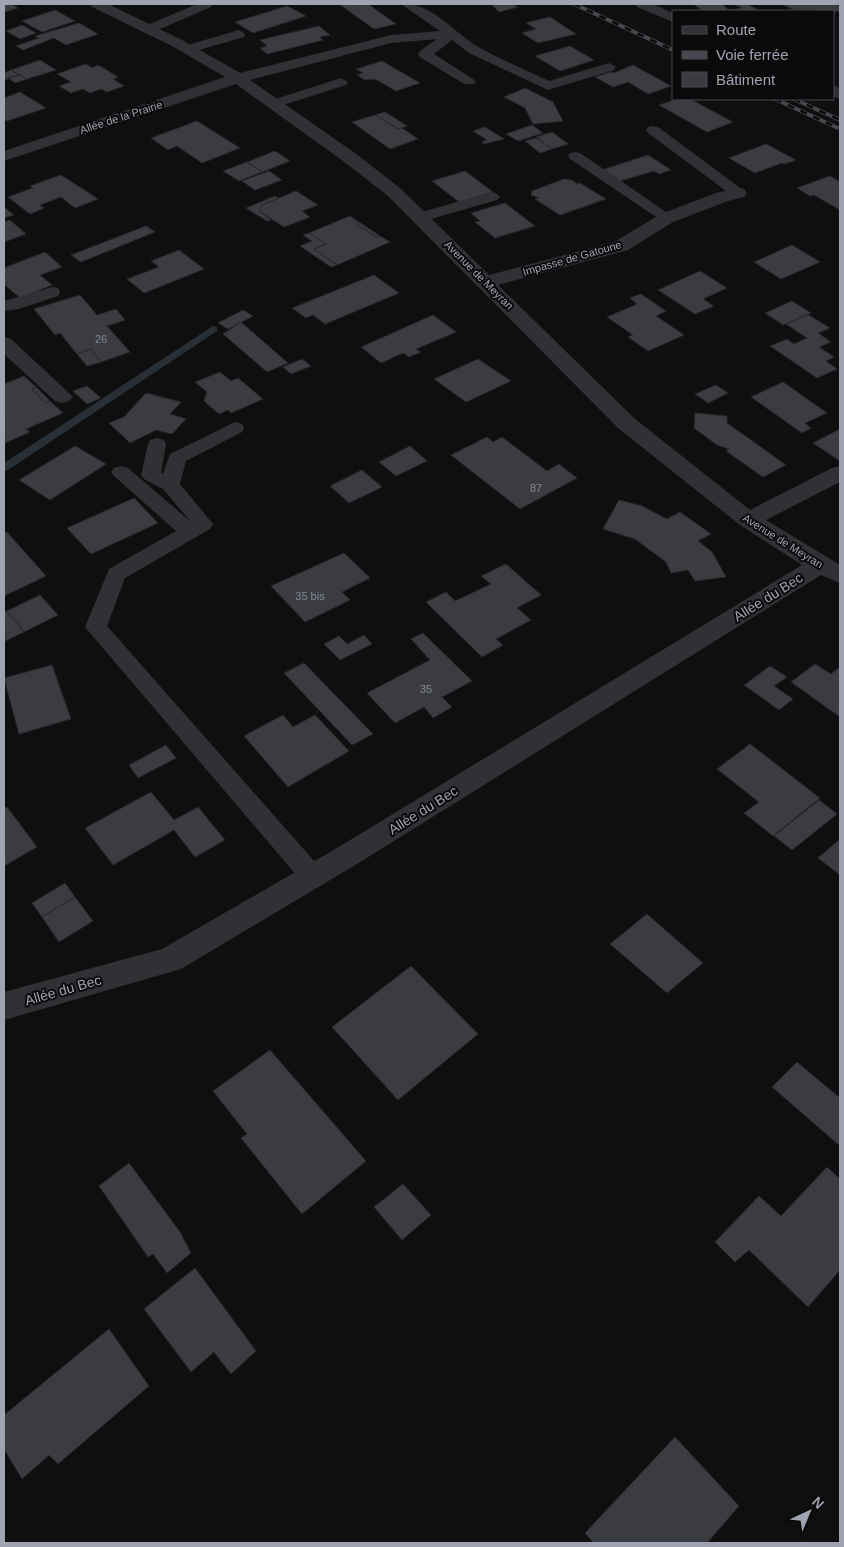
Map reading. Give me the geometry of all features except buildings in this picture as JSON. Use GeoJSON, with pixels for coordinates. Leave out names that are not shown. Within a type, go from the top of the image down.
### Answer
{"type":"FeatureCollection","features":[{"type":"Feature","properties":{"kind":"street","name":"Avenue de Meyran"},"geometry":{"type":"LineString","coordinates":[[97,4],[189,49],[238,78],[394,192],[626,423],[748,520],[830,570]]}},
{"type":"Feature","properties":{"kind":"street"},"geometry":{"type":"LineString","coordinates":[[642,4],[672,18]]}},
{"type":"Feature","properties":{"kind":"street","name":"Allée de la Prairie"},"geometry":{"type":"LineString","coordinates":[[4,156],[238,78],[391,39],[451,34]]}},
{"type":"Feature","properties":{"kind":"street","name":"Impasse de Gatoune"},"geometry":{"type":"LineString","coordinates":[[486,282],[621,246],[667,218],[722,197],[738,193]]}},
{"type":"Feature","properties":{"kind":"street"},"geometry":{"type":"LineString","coordinates":[[4,343],[62,397]]}},
{"type":"Feature","properties":{"kind":"street"},"geometry":{"type":"LineString","coordinates":[[748,520],[840,473]]}},
{"type":"Feature","properties":{"kind":"street","name":"Allée du Bec"},"geometry":{"type":"LineString","coordinates":[[4,1006],[170,960],[830,570]]}},
{"type":"Feature","properties":{"kind":"lane"},"geometry":{"type":"LineString","coordinates":[[149,29],[207,4]]}},
{"type":"Feature","properties":{"kind":"lane"},"geometry":{"type":"LineString","coordinates":[[407,4],[432,18],[474,50],[548,86],[609,66]]}},
{"type":"Feature","properties":{"kind":"lane"},"geometry":{"type":"LineString","coordinates":[[189,49],[239,34]]}},
{"type":"Feature","properties":{"kind":"lane"},"geometry":{"type":"LineString","coordinates":[[451,34],[425,54],[470,81]]}},
{"type":"Feature","properties":{"kind":"lane"},"geometry":{"type":"LineString","coordinates":[[274,104],[341,82]]}},
{"type":"Feature","properties":{"kind":"lane"},"geometry":{"type":"LineString","coordinates":[[653,130],[738,193]]}},
{"type":"Feature","properties":{"kind":"lane"},"geometry":{"type":"LineString","coordinates":[[575,156],[667,218]]}},
{"type":"Feature","properties":{"kind":"lane"},"geometry":{"type":"LineString","coordinates":[[420,217],[492,197]]}},
{"type":"Feature","properties":{"kind":"lane"},"geometry":{"type":"LineString","coordinates":[[4,306],[13,305],[52,292]]}},
{"type":"Feature","properties":{"kind":"lane"},"geometry":{"type":"LineString","coordinates":[[170,485],[177,458],[235,428]]}},
{"type":"Feature","properties":{"kind":"lane"},"geometry":{"type":"LineString","coordinates":[[156,444],[151,475],[170,485],[204,524],[188,531],[116,574],[96,627],[313,877]]}},
{"type":"Feature","properties":{"kind":"lane"},"geometry":{"type":"LineString","coordinates":[[121,472],[188,531]]}},
{"type":"Feature","properties":{"kind":"waterway"},"geometry":{"type":"LineString","coordinates":[[4,468],[213,329]]}},
{"type":"Feature","properties":{"kind":"railway"},"geometry":{"type":"LineString","coordinates":[[574,4],[672,50]]}},
{"type":"Feature","properties":{"kind":"railway"},"geometry":{"type":"LineString","coordinates":[[777,100],[840,129]]}},
{"type":"Feature","properties":{"kind":"railway"},"geometry":{"type":"LineString","coordinates":[[796,100],[840,120]]}}]}
